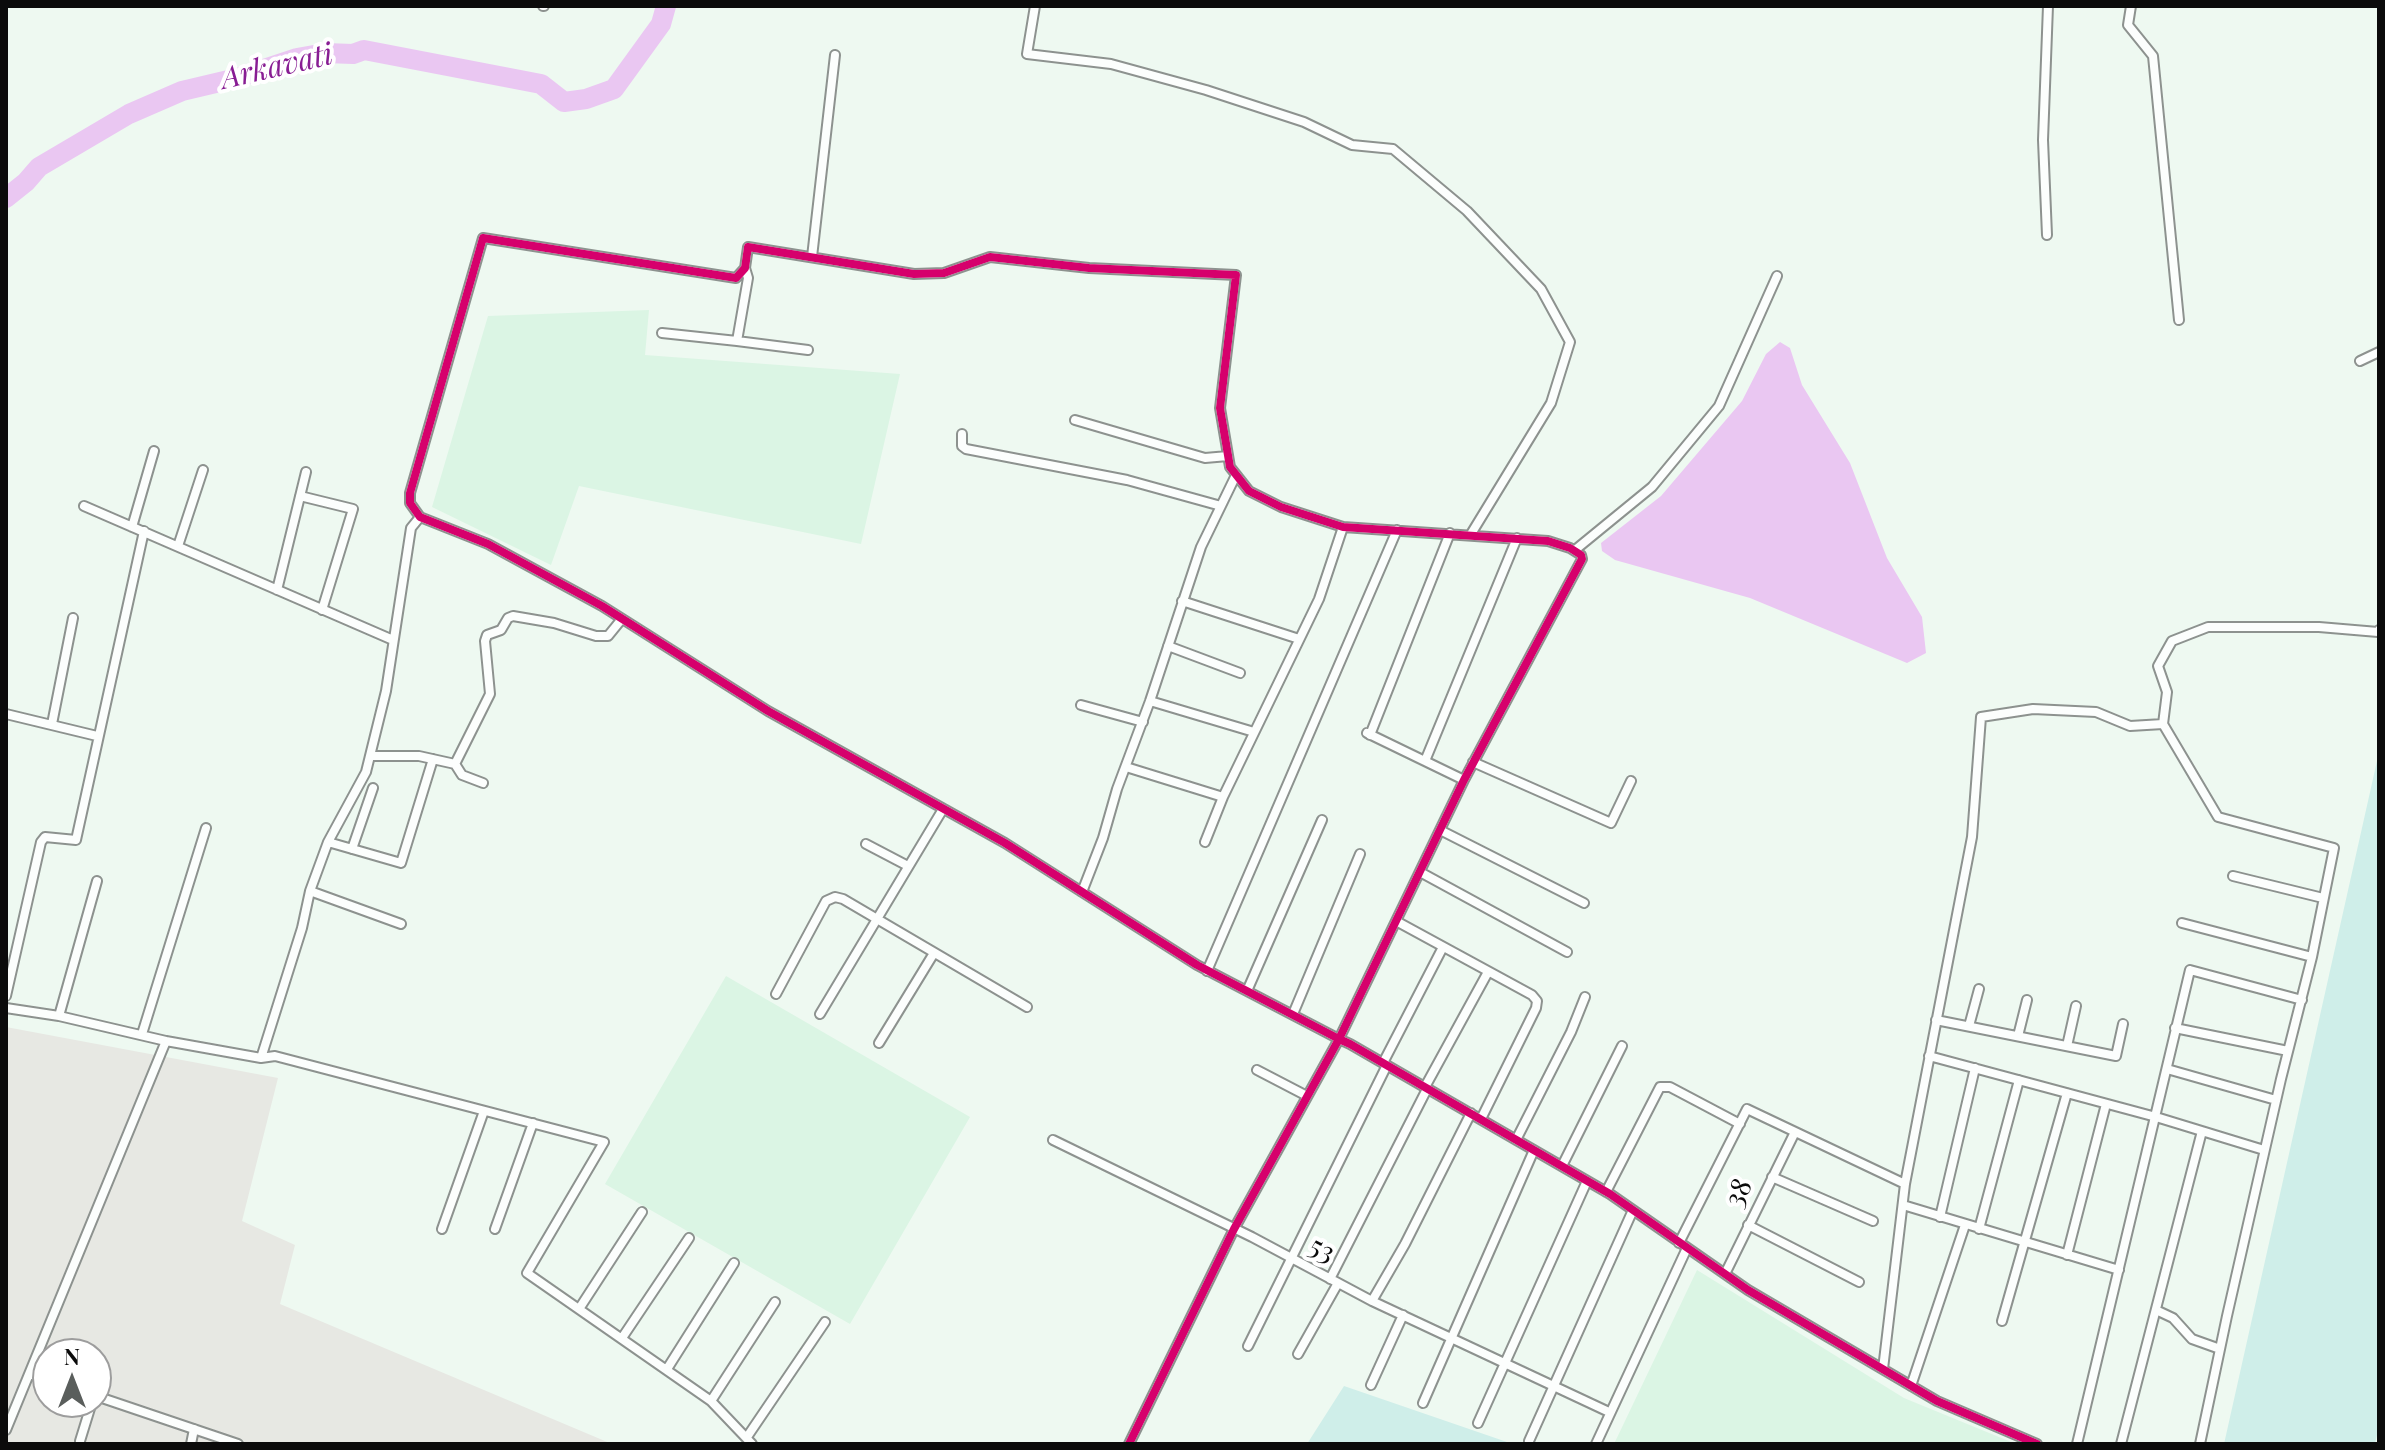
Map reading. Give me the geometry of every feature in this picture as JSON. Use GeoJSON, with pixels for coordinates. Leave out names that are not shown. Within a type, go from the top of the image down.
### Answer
{"type":"FeatureCollection","features":[{"type":"Feature","properties":{"kind":"street"},"geometry":{"type":"LineString","coordinates":[[1035,6],[1027,54],[1111,64],[1206,90],[1304,122],[1352,145],[1393,149],[1467,211],[1541,289],[1570,342],[1551,403],[1471,534]]}},
{"type":"Feature","properties":{"kind":"street"},"geometry":{"type":"LineString","coordinates":[[2047,235],[2043,140],[2048,6]]}},
{"type":"Feature","properties":{"kind":"street"},"geometry":{"type":"LineString","coordinates":[[2131,6],[2128,25],[2153,56],[2179,320]]}},
{"type":"Feature","properties":{"kind":"street"},"geometry":{"type":"LineString","coordinates":[[812,257],[835,55]]}},
{"type":"Feature","properties":{"kind":"street"},"geometry":{"type":"LineString","coordinates":[[745,268],[736,278],[483,238],[410,493],[410,503],[420,517],[488,544],[602,606],[768,711],[1005,843],[1207,971],[1385,1064],[1606,1192],[1725,1274],[1911,1386],[1937,1401],[2037,1444]]}},
{"type":"Feature","properties":{"kind":"street"},"geometry":{"type":"LineString","coordinates":[[737,341],[748,278],[745,268],[748,247],[914,274],[944,273],[990,257],[1089,268],[1236,275],[1220,408],[1230,467],[1249,491],[1281,507],[1343,527],[1548,541],[1575,550],[1582,559],[1473,762],[1339,1039],[1234,1229],[1129,1444]]}},
{"type":"Feature","properties":{"kind":"street"},"geometry":{"type":"LineString","coordinates":[[1575,550],[1652,487],[1719,406],[1777,276]]}},
{"type":"Feature","properties":{"kind":"street"},"geometry":{"type":"LineString","coordinates":[[662,333],[808,350]]}},
{"type":"Feature","properties":{"kind":"street"},"geometry":{"type":"LineString","coordinates":[[2360,361],[2379,352]]}},
{"type":"Feature","properties":{"kind":"street"},"geometry":{"type":"LineString","coordinates":[[1075,420],[1205,458],[1228,456]]}},
{"type":"Feature","properties":{"kind":"street"},"geometry":{"type":"LineString","coordinates":[[962,434],[962,446],[966,449],[1127,480],[1221,506]]}},
{"type":"Feature","properties":{"kind":"street"},"geometry":{"type":"LineString","coordinates":[[132,527],[154,451]]}},
{"type":"Feature","properties":{"kind":"street"},"geometry":{"type":"LineString","coordinates":[[178,546],[203,470]]}},
{"type":"Feature","properties":{"kind":"street"},"geometry":{"type":"LineString","coordinates":[[277,590],[306,472]]}},
{"type":"Feature","properties":{"kind":"street"},"geometry":{"type":"LineString","coordinates":[[1082,892],[1201,547],[1236,475]]}},
{"type":"Feature","properties":{"kind":"street"},"geometry":{"type":"LineString","coordinates":[[300,496],[353,509],[322,610]]}},
{"type":"Feature","properties":{"kind":"street"},"geometry":{"type":"LineString","coordinates":[[84,506],[393,640]]}},
{"type":"Feature","properties":{"kind":"street"},"geometry":{"type":"LineString","coordinates":[[261,1058],[302,928],[310,891],[328,842],[366,772],[386,691],[411,528],[420,517]]}},
{"type":"Feature","properties":{"kind":"street"},"geometry":{"type":"LineString","coordinates":[[1205,842],[1223,797],[1319,599],[1343,527]]}},
{"type":"Feature","properties":{"kind":"street"},"geometry":{"type":"LineString","coordinates":[[1207,971],[1397,530]]}},
{"type":"Feature","properties":{"kind":"street"},"geometry":{"type":"LineString","coordinates":[[6,996],[41,842],[45,837],[76,840],[144,531]]}},
{"type":"Feature","properties":{"kind":"street"},"geometry":{"type":"LineString","coordinates":[[1450,533],[1368,734],[1464,780]]}},
{"type":"Feature","properties":{"kind":"street"},"geometry":{"type":"LineString","coordinates":[[1425,761],[1517,538]]}},
{"type":"Feature","properties":{"kind":"street"},"geometry":{"type":"LineString","coordinates":[[1182,601],[1299,639]]}},
{"type":"Feature","properties":{"kind":"street"},"geometry":{"type":"LineString","coordinates":[[455,764],[490,694],[486,674],[487,635],[501,630],[508,618],[513,616],[554,623],[596,636],[608,636],[621,620]]}},
{"type":"Feature","properties":{"kind":"street"},"geometry":{"type":"LineString","coordinates":[[52,724],[73,618]]}},
{"type":"Feature","properties":{"kind":"street"},"geometry":{"type":"LineString","coordinates":[[2200,1444],[2264,1150],[2312,957],[2334,848],[2218,817],[2163,724],[2167,692],[2158,666],[2172,641],[2208,627],[2379,630]]}},
{"type":"Feature","properties":{"kind":"street"},"geometry":{"type":"LineString","coordinates":[[1168,646],[1240,673]]}},
{"type":"Feature","properties":{"kind":"street"},"geometry":{"type":"LineString","coordinates":[[1150,701],[1254,732]]}},
{"type":"Feature","properties":{"kind":"street"},"geometry":{"type":"LineString","coordinates":[[1081,705],[1143,722]]}},
{"type":"Feature","properties":{"kind":"street"},"geometry":{"type":"LineString","coordinates":[[1883,1369],[1905,1184],[1972,837],[1981,717],[2033,709],[2096,712],[2130,726],[2163,724]]}},
{"type":"Feature","properties":{"kind":"street"},"geometry":{"type":"LineString","coordinates":[[6,714],[97,736]]}},
{"type":"Feature","properties":{"kind":"street"},"geometry":{"type":"LineString","coordinates":[[370,756],[419,756],[455,764],[462,775],[483,783]]}},
{"type":"Feature","properties":{"kind":"street"},"geometry":{"type":"LineString","coordinates":[[328,842],[401,863],[433,759]]}},
{"type":"Feature","properties":{"kind":"street"},"geometry":{"type":"LineString","coordinates":[[1473,762],[1611,823],[1631,781]]}},
{"type":"Feature","properties":{"kind":"street"},"geometry":{"type":"LineString","coordinates":[[1126,767],[1223,797]]}},
{"type":"Feature","properties":{"kind":"street"},"geometry":{"type":"LineString","coordinates":[[352,849],[373,788]]}},
{"type":"Feature","properties":{"kind":"street"},"geometry":{"type":"LineString","coordinates":[[820,1014],[943,809]]}},
{"type":"Feature","properties":{"kind":"street"},"geometry":{"type":"LineString","coordinates":[[1247,991],[1322,820]]}},
{"type":"Feature","properties":{"kind":"street"},"geometry":{"type":"LineString","coordinates":[[142,1034],[206,828]]}},
{"type":"Feature","properties":{"kind":"street"},"geometry":{"type":"LineString","coordinates":[[1440,830],[1584,903]]}},
{"type":"Feature","properties":{"kind":"street"},"geometry":{"type":"LineString","coordinates":[[866,844],[908,866]]}},
{"type":"Feature","properties":{"kind":"street"},"geometry":{"type":"LineString","coordinates":[[1293,1014],[1360,854]]}},
{"type":"Feature","properties":{"kind":"street"},"geometry":{"type":"LineString","coordinates":[[1420,872],[1567,952]]}},
{"type":"Feature","properties":{"kind":"street"},"geometry":{"type":"LineString","coordinates":[[2233,876],[2323,898]]}},
{"type":"Feature","properties":{"kind":"street"},"geometry":{"type":"LineString","coordinates":[[59,1016],[97,881]]}},
{"type":"Feature","properties":{"kind":"street"},"geometry":{"type":"LineString","coordinates":[[310,891],[401,924]]}},
{"type":"Feature","properties":{"kind":"street"},"geometry":{"type":"LineString","coordinates":[[776,994],[826,901],[835,897],[1027,1007]]}},
{"type":"Feature","properties":{"kind":"street"},"geometry":{"type":"LineString","coordinates":[[1396,921],[1537,1001],[1481,1119]]}},
{"type":"Feature","properties":{"kind":"street"},"geometry":{"type":"LineString","coordinates":[[2182,923],[2312,957]]}},
{"type":"Feature","properties":{"kind":"street"},"geometry":{"type":"LineString","coordinates":[[1248,1346],[1443,947]]}},
{"type":"Feature","properties":{"kind":"street"},"geometry":{"type":"LineString","coordinates":[[879,1043],[934,953]]}},
{"type":"Feature","properties":{"kind":"street"},"geometry":{"type":"LineString","coordinates":[[2077,1444],[2190,970],[2302,1000]]}},
{"type":"Feature","properties":{"kind":"street"},"geometry":{"type":"LineString","coordinates":[[1298,1354],[1426,1088],[1488,972]]}},
{"type":"Feature","properties":{"kind":"street"},"geometry":{"type":"LineString","coordinates":[[1969,1026],[1979,989]]}},
{"type":"Feature","properties":{"kind":"street"},"geometry":{"type":"LineString","coordinates":[[1516,1140],[1571,1032],[1585,997]]}},
{"type":"Feature","properties":{"kind":"street"},"geometry":{"type":"LineString","coordinates":[[2018,1036],[2027,1000]]}},
{"type":"Feature","properties":{"kind":"street"},"geometry":{"type":"LineString","coordinates":[[2067,1046],[2076,1006]]}},
{"type":"Feature","properties":{"kind":"street"},"geometry":{"type":"LineString","coordinates":[[6,1008],[261,1058],[275,1056],[604,1142],[527,1273],[711,1401],[750,1441],[825,1322]]}},
{"type":"Feature","properties":{"kind":"street"},"geometry":{"type":"LineString","coordinates":[[1936,1020],[2116,1056],[2123,1024]]}},
{"type":"Feature","properties":{"kind":"street"},"geometry":{"type":"LineString","coordinates":[[2175,1028],[2288,1051]]}},
{"type":"Feature","properties":{"kind":"street"},"geometry":{"type":"LineString","coordinates":[[6,1430],[166,1041]]}},
{"type":"Feature","properties":{"kind":"street"},"geometry":{"type":"LineString","coordinates":[[1562,1166],[1622,1046]]}},
{"type":"Feature","properties":{"kind":"street"},"geometry":{"type":"LineString","coordinates":[[1929,1056],[2156,1117],[2264,1150]]}},
{"type":"Feature","properties":{"kind":"street"},"geometry":{"type":"LineString","coordinates":[[1940,1217],[1975,1068]]}},
{"type":"Feature","properties":{"kind":"street"},"geometry":{"type":"LineString","coordinates":[[2167,1069],[2276,1100]]}},
{"type":"Feature","properties":{"kind":"street"},"geometry":{"type":"LineString","coordinates":[[1257,1070],[1307,1096]]}},
{"type":"Feature","properties":{"kind":"street"},"geometry":{"type":"LineString","coordinates":[[1979,1229],[2019,1080]]}},
{"type":"Feature","properties":{"kind":"street"},"geometry":{"type":"LineString","coordinates":[[1606,1192],[1660,1087],[1670,1087],[1740,1124]]}},
{"type":"Feature","properties":{"kind":"street"},"geometry":{"type":"LineString","coordinates":[[2002,1321],[2067,1093]]}},
{"type":"Feature","properties":{"kind":"street"},"geometry":{"type":"LineString","coordinates":[[2067,1255],[2106,1104]]}},
{"type":"Feature","properties":{"kind":"street"},"geometry":{"type":"LineString","coordinates":[[1596,1444],[1683,1245],[1747,1109],[1905,1184]]}},
{"type":"Feature","properties":{"kind":"street"},"geometry":{"type":"LineString","coordinates":[[442,1229],[484,1111]]}},
{"type":"Feature","properties":{"kind":"street"},"geometry":{"type":"LineString","coordinates":[[1372,1301],[1405,1244],[1471,1113]]}},
{"type":"Feature","properties":{"kind":"street"},"geometry":{"type":"LineString","coordinates":[[495,1229],[533,1123]]}},
{"type":"Feature","properties":{"kind":"street"},"geometry":{"type":"LineString","coordinates":[[2121,1444],[2202,1131]]}},
{"type":"Feature","properties":{"kind":"street","name":"38"},"geometry":{"type":"LineString","coordinates":[[1725,1274],[1795,1132]]}},
{"type":"Feature","properties":{"kind":"street","name":"53"},"geometry":{"type":"LineString","coordinates":[[1053,1140],[1252,1237],[1372,1301],[1609,1412]]}},
{"type":"Feature","properties":{"kind":"street"},"geometry":{"type":"LineString","coordinates":[[1423,1403],[1534,1150]]}},
{"type":"Feature","properties":{"kind":"street"},"geometry":{"type":"LineString","coordinates":[[1772,1177],[1873,1221]]}},
{"type":"Feature","properties":{"kind":"street"},"geometry":{"type":"LineString","coordinates":[[1478,1423],[1587,1181]]}},
{"type":"Feature","properties":{"kind":"street"},"geometry":{"type":"LineString","coordinates":[[1903,1205],[2119,1270]]}},
{"type":"Feature","properties":{"kind":"street"},"geometry":{"type":"LineString","coordinates":[[1529,1441],[1633,1210]]}},
{"type":"Feature","properties":{"kind":"street"},"geometry":{"type":"LineString","coordinates":[[579,1309],[642,1212]]}},
{"type":"Feature","properties":{"kind":"street"},"geometry":{"type":"LineString","coordinates":[[1748,1225],[1859,1282]]}},
{"type":"Feature","properties":{"kind":"street"},"geometry":{"type":"LineString","coordinates":[[1911,1386],[1965,1225]]}},
{"type":"Feature","properties":{"kind":"street"},"geometry":{"type":"LineString","coordinates":[[622,1338],[689,1238]]}},
{"type":"Feature","properties":{"kind":"street"},"geometry":{"type":"LineString","coordinates":[[667,1369],[734,1263]]}},
{"type":"Feature","properties":{"kind":"street"},"geometry":{"type":"LineString","coordinates":[[711,1401],[775,1302]]}},
{"type":"Feature","properties":{"kind":"street"},"geometry":{"type":"LineString","coordinates":[[2156,1310],[2173,1318],[2192,1339],[2220,1349]]}},
{"type":"Feature","properties":{"kind":"street"},"geometry":{"type":"LineString","coordinates":[[1371,1385],[1403,1315]]}},
{"type":"Feature","properties":{"kind":"street"},"geometry":{"type":"LineString","coordinates":[[112,1401],[238,1444]]}},
{"type":"Feature","properties":{"kind":"street"},"geometry":{"type":"LineString","coordinates":[[80,1441],[87,1418]]}},
{"type":"Feature","properties":{"kind":"street"},"geometry":{"type":"LineString","coordinates":[[191,1444],[194,1429]]}},
{"type":"Feature","properties":{"kind":"shaded area"},"geometry":{"type":"Polygon","coordinates":[[[1780,342],[1790,348],[1802,385],[1850,463],[1887,558],[1922,617],[1926,653],[1907,663],[1750,598],[1615,560],[1602,551],[1601,543],[1661,496],[1742,401],[1766,354],[1780,342]]]}},
{"type":"Feature","properties":{"kind":"shaded area"},"geometry":{"type":"Polygon","coordinates":[[[2379,752],[2379,1426],[2375,1444],[2224,1444],[2379,752]]]}},
{"type":"Feature","properties":{"kind":"shaded area"},"geometry":{"type":"Polygon","coordinates":[[[6,1027],[278,1078],[242,1221],[295,1245],[280,1304],[612,1444],[6,1444],[6,1027]]]}},
{"type":"Feature","properties":{"kind":"shaded area"},"geometry":{"type":"Polygon","coordinates":[[[1344,1386],[1507,1442],[1507,1444],[1307,1444],[1344,1386]]]}},
{"type":"Feature","properties":{"kind":"green space"},"geometry":{"type":"Polygon","coordinates":[[[649,310],[645,355],[900,374],[861,544],[579,486],[551,565],[432,507],[488,316],[649,310]]]}},
{"type":"Feature","properties":{"kind":"green space"},"geometry":{"type":"Polygon","coordinates":[[[726,976],[970,1117],[850,1324],[605,1184],[726,976]]]}},
{"type":"Feature","properties":{"kind":"green space"},"geometry":{"type":"Polygon","coordinates":[[[1697,1270],[1904,1398],[2016,1444],[1614,1444],[1697,1270]]]}},
{"type":"Feature","properties":{"kind":"waterway","name":"Arkavati"},"geometry":{"type":"LineString","coordinates":[[6,198],[39,167],[129,114],[182,91],[325,53],[353,54],[364,50],[541,84],[564,102],[586,99],[614,89],[661,24],[666,6]]}},
{"type":"Feature","properties":{"kind":"cycle path"},"geometry":{"type":"LineString","coordinates":[[1129,1444],[1234,1229],[1339,1039],[1464,780],[1582,559],[1581,555],[1548,541],[1343,527],[1281,507],[1249,491],[1230,467],[1220,408],[1236,275],[1089,268],[990,257],[944,273],[914,274],[748,247],[745,268],[736,278],[483,238],[410,493],[410,503],[420,517],[488,544],[602,606],[768,711],[1005,843],[1197,965],[1339,1039],[1350,1044],[1610,1194],[1748,1290],[1937,1401],[2037,1444]]}}]}
